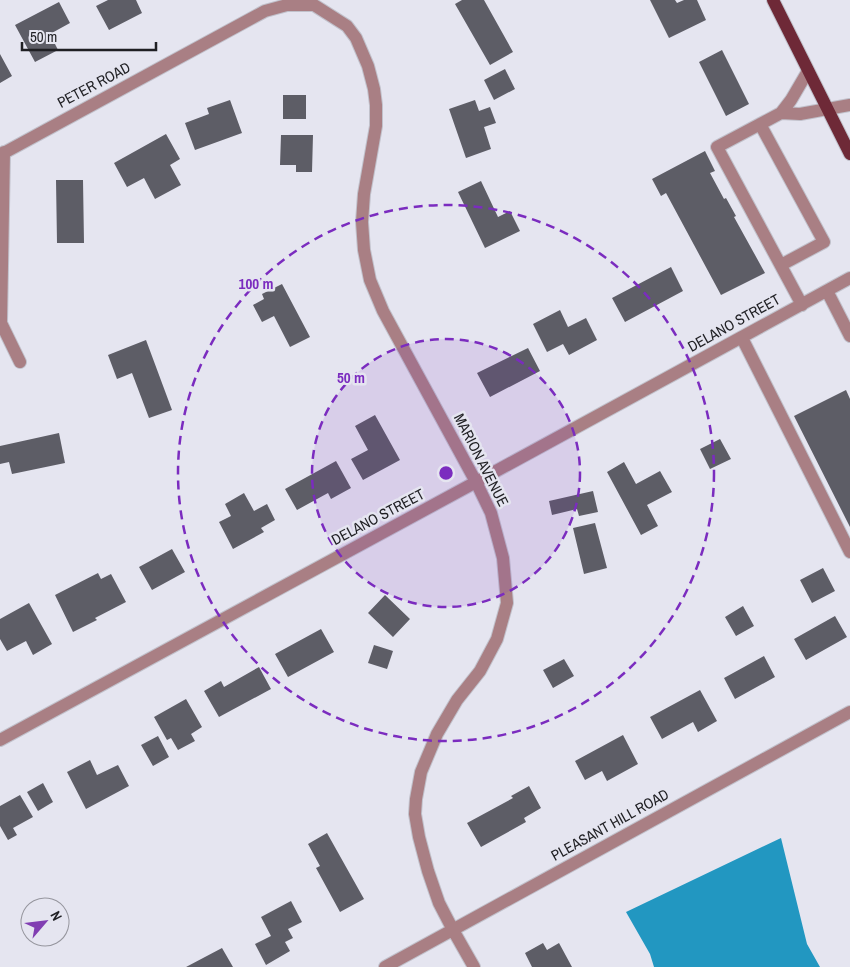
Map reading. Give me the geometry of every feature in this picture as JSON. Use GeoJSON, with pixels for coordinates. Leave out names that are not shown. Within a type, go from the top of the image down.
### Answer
{"type":"FeatureCollection","features":[{"type":"Feature","properties":{"kind":"main road"},"geometry":{"type":"LineString","coordinates":[[773,0],[849,149]]}},
{"type":"Feature","properties":{"kind":"street","name":"PETER ROAD"},"geometry":{"type":"LineString","coordinates":[[2,154],[265,11],[287,5],[314,6]]}},
{"type":"Feature","properties":{"kind":"street","name":"MARION AVENUE"},"geometry":{"type":"LineString","coordinates":[[314,6],[347,26],[356,38],[368,66],[374,89],[376,126],[364,194],[362,222],[364,250],[370,280],[383,311],[491,513],[502,558],[508,603],[497,639],[480,671],[457,700],[437,734],[421,772],[416,799],[415,814],[419,837],[439,903],[474,967]]}},
{"type":"Feature","properties":{"kind":"street"},"geometry":{"type":"LineString","coordinates":[[802,305],[717,147],[781,113],[808,71]]}},
{"type":"Feature","properties":{"kind":"street"},"geometry":{"type":"LineString","coordinates":[[781,113],[800,114],[850,105]]}},
{"type":"Feature","properties":{"kind":"street"},"geometry":{"type":"LineString","coordinates":[[760,124],[824,242],[781,265]]}},
{"type":"Feature","properties":{"kind":"street"},"geometry":{"type":"LineString","coordinates":[[2,154],[1,323],[20,362]]}},
{"type":"Feature","properties":{"kind":"street","name":"DELANO STREET"},"geometry":{"type":"LineString","coordinates":[[0,740],[850,278]]}},
{"type":"Feature","properties":{"kind":"street"},"geometry":{"type":"LineString","coordinates":[[827,291],[850,336]]}},
{"type":"Feature","properties":{"kind":"street"},"geometry":{"type":"LineString","coordinates":[[742,338],[850,552]]}},
{"type":"Feature","properties":{"kind":"street","name":"PLEASANT HILL ROAD"},"geometry":{"type":"LineString","coordinates":[[385,967],[850,712]]}},
{"type":"Feature","properties":{"kind":"water"},"geometry":{"type":"Polygon","coordinates":[[[781,838],[807,944],[820,967],[654,967],[650,954],[626,912],[781,838]]]}},
{"type":"Feature","properties":{"kind":"building"},"geometry":{"type":"Polygon","coordinates":[[[108,0],[136,0],[142,13],[109,30],[96,6],[108,0]]]}},
{"type":"Feature","properties":{"kind":"building"},"geometry":{"type":"Polygon","coordinates":[[[462,0],[484,0],[513,52],[490,65],[455,4],[462,0]]]}},
{"type":"Feature","properties":{"kind":"building"},"geometry":{"type":"Polygon","coordinates":[[[650,0],[675,0],[677,3],[684,0],[697,0],[706,20],[669,38],[650,0]]]}},
{"type":"Feature","properties":{"kind":"building"},"geometry":{"type":"Polygon","coordinates":[[[59,2],[70,23],[50,34],[58,50],[35,62],[15,25],[59,2]]]}},
{"type":"Feature","properties":{"kind":"building"},"geometry":{"type":"Polygon","coordinates":[[[722,50],[749,104],[726,116],[699,62],[722,50]]]}},
{"type":"Feature","properties":{"kind":"building"},"geometry":{"type":"Polygon","coordinates":[[[0,54],[12,76],[0,83],[0,54]]]}},
{"type":"Feature","properties":{"kind":"building"},"geometry":{"type":"Polygon","coordinates":[[[505,69],[515,89],[494,100],[484,80],[505,69]]]}},
{"type":"Feature","properties":{"kind":"building"},"geometry":{"type":"Polygon","coordinates":[[[283,95],[306,95],[306,119],[283,119],[283,95]]]}},
{"type":"Feature","properties":{"kind":"building"},"geometry":{"type":"Polygon","coordinates":[[[230,100],[242,133],[195,150],[185,123],[209,114],[207,108],[230,100]]]}},
{"type":"Feature","properties":{"kind":"building"},"geometry":{"type":"Polygon","coordinates":[[[475,100],[479,111],[490,107],[496,123],[484,127],[491,149],[466,158],[449,109],[475,100]]]}},
{"type":"Feature","properties":{"kind":"building"},"geometry":{"type":"Polygon","coordinates":[[[166,134],[180,159],[170,165],[181,185],[155,199],[144,178],[127,187],[114,163],[166,134]]]}},
{"type":"Feature","properties":{"kind":"building"},"geometry":{"type":"Polygon","coordinates":[[[281,135],[313,135],[312,172],[296,172],[296,165],[280,165],[281,135]]]}},
{"type":"Feature","properties":{"kind":"building"},"geometry":{"type":"Polygon","coordinates":[[[705,151],[715,171],[710,173],[736,216],[734,217],[765,273],[721,295],[666,193],[661,196],[652,179],[705,151]]]}},
{"type":"Feature","properties":{"kind":"building"},"geometry":{"type":"Polygon","coordinates":[[[56,180],[83,180],[84,243],[57,243],[56,180]]]}},
{"type":"Feature","properties":{"kind":"building"},"geometry":{"type":"Polygon","coordinates":[[[481,181],[498,217],[510,211],[520,231],[485,248],[458,192],[481,181]]]}},
{"type":"Feature","properties":{"kind":"building"},"geometry":{"type":"Polygon","coordinates":[[[671,267],[683,291],[625,322],[612,298],[671,267]]]}},
{"type":"Feature","properties":{"kind":"building"},"geometry":{"type":"Polygon","coordinates":[[[282,284],[310,337],[290,347],[274,316],[262,322],[253,305],[264,299],[262,294],[282,284]]]}},
{"type":"Feature","properties":{"kind":"building"},"geometry":{"type":"Polygon","coordinates":[[[560,310],[568,327],[586,318],[597,340],[569,355],[563,344],[547,352],[533,324],[560,310]]]}},
{"type":"Feature","properties":{"kind":"building"},"geometry":{"type":"Polygon","coordinates":[[[146,340],[172,410],[149,418],[132,373],[117,379],[108,355],[146,340]]]}},
{"type":"Feature","properties":{"kind":"building"},"geometry":{"type":"Polygon","coordinates":[[[528,348],[540,371],[490,397],[477,373],[528,348]]]}},
{"type":"Feature","properties":{"kind":"building"},"geometry":{"type":"Polygon","coordinates":[[[846,390],[850,399],[850,527],[794,416],[846,390]]]}},
{"type":"Feature","properties":{"kind":"building"},"geometry":{"type":"Polygon","coordinates":[[[375,415],[400,460],[363,480],[351,459],[368,450],[355,426],[375,415]]]}},
{"type":"Feature","properties":{"kind":"building"},"geometry":{"type":"Polygon","coordinates":[[[59,433],[65,463],[12,474],[9,462],[0,464],[0,446],[59,433]]]}},
{"type":"Feature","properties":{"kind":"building"},"geometry":{"type":"Polygon","coordinates":[[[720,439],[731,459],[710,469],[700,449],[720,439]]]}},
{"type":"Feature","properties":{"kind":"building"},"geometry":{"type":"Polygon","coordinates":[[[336,461],[351,488],[331,499],[328,493],[297,510],[285,489],[336,461]]]}},
{"type":"Feature","properties":{"kind":"building"},"geometry":{"type":"Polygon","coordinates":[[[624,462],[636,484],[660,471],[672,492],[647,505],[658,526],[641,535],[607,472],[624,462]]]}},
{"type":"Feature","properties":{"kind":"building"},"geometry":{"type":"Polygon","coordinates":[[[593,491],[598,512],[579,516],[577,509],[552,515],[549,501],[593,491]]]}},
{"type":"Feature","properties":{"kind":"building"},"geometry":{"type":"Polygon","coordinates":[[[244,493],[254,511],[267,504],[275,520],[261,528],[264,532],[233,549],[219,522],[231,516],[225,504],[244,493]]]}},
{"type":"Feature","properties":{"kind":"building"},"geometry":{"type":"Polygon","coordinates":[[[595,523],[607,568],[584,574],[573,528],[595,523]]]}},
{"type":"Feature","properties":{"kind":"building"},"geometry":{"type":"Polygon","coordinates":[[[172,549],[185,572],[152,590],[139,567],[172,549]]]}},
{"type":"Feature","properties":{"kind":"building"},"geometry":{"type":"Polygon","coordinates":[[[823,568],[835,591],[812,603],[800,580],[823,568]]]}},
{"type":"Feature","properties":{"kind":"building"},"geometry":{"type":"Polygon","coordinates":[[[98,573],[101,579],[111,574],[126,602],[73,632],[55,595],[98,573]]]}},
{"type":"Feature","properties":{"kind":"building"},"geometry":{"type":"Polygon","coordinates":[[[385,595],[410,619],[393,637],[368,613],[385,595]]]}},
{"type":"Feature","properties":{"kind":"building"},"geometry":{"type":"Polygon","coordinates":[[[29,603],[52,644],[33,655],[26,641],[7,651],[0,639],[0,619],[29,603]]]}},
{"type":"Feature","properties":{"kind":"building"},"geometry":{"type":"Polygon","coordinates":[[[743,606],[754,626],[736,636],[725,617],[743,606]]]}},
{"type":"Feature","properties":{"kind":"building"},"geometry":{"type":"Polygon","coordinates":[[[835,616],[847,637],[806,660],[794,639],[835,616]]]}},
{"type":"Feature","properties":{"kind":"building"},"geometry":{"type":"Polygon","coordinates":[[[321,629],[334,652],[288,677],[275,654],[321,629]]]}},
{"type":"Feature","properties":{"kind":"building"},"geometry":{"type":"Polygon","coordinates":[[[374,645],[393,651],[387,669],[368,663],[374,645]]]}},
{"type":"Feature","properties":{"kind":"building"},"geometry":{"type":"Polygon","coordinates":[[[764,656],[775,677],[735,699],[724,678],[764,656]]]}},
{"type":"Feature","properties":{"kind":"building"},"geometry":{"type":"Polygon","coordinates":[[[564,659],[574,676],[553,688],[543,670],[564,659]]]}},
{"type":"Feature","properties":{"kind":"building"},"geometry":{"type":"Polygon","coordinates":[[[259,667],[271,689],[219,717],[204,691],[221,681],[224,687],[259,667]]]}},
{"type":"Feature","properties":{"kind":"building"},"geometry":{"type":"Polygon","coordinates":[[[700,690],[717,721],[698,732],[693,722],[662,739],[650,717],[700,690]]]}},
{"type":"Feature","properties":{"kind":"building"},"geometry":{"type":"Polygon","coordinates":[[[186,699],[202,727],[191,734],[195,741],[178,750],[171,738],[167,740],[154,717],[186,699]]]}},
{"type":"Feature","properties":{"kind":"building"},"geometry":{"type":"Polygon","coordinates":[[[623,735],[638,764],[607,781],[602,771],[585,780],[575,761],[623,735]]]}},
{"type":"Feature","properties":{"kind":"building"},"geometry":{"type":"Polygon","coordinates":[[[158,736],[169,757],[153,766],[141,745],[158,736]]]}},
{"type":"Feature","properties":{"kind":"building"},"geometry":{"type":"Polygon","coordinates":[[[90,760],[97,775],[118,765],[129,786],[86,809],[67,772],[90,760]]]}},
{"type":"Feature","properties":{"kind":"building"},"geometry":{"type":"Polygon","coordinates":[[[43,783],[53,802],[38,811],[27,792],[43,783]]]}},
{"type":"Feature","properties":{"kind":"building"},"geometry":{"type":"Polygon","coordinates":[[[529,786],[541,808],[524,818],[526,822],[481,847],[467,823],[513,798],[511,796],[529,786]]]}},
{"type":"Feature","properties":{"kind":"building"},"geometry":{"type":"Polygon","coordinates":[[[20,795],[33,817],[13,828],[17,835],[8,840],[0,826],[0,806],[20,795]]]}},
{"type":"Feature","properties":{"kind":"building"},"geometry":{"type":"Polygon","coordinates":[[[327,833],[364,899],[340,912],[316,868],[320,866],[308,844],[327,833]]]}},
{"type":"Feature","properties":{"kind":"building"},"geometry":{"type":"Polygon","coordinates":[[[291,901],[302,922],[288,929],[293,938],[285,942],[290,951],[266,965],[255,944],[271,936],[261,917],[291,901]]]}},
{"type":"Feature","properties":{"kind":"building"},"geometry":{"type":"Polygon","coordinates":[[[543,943],[547,950],[559,943],[572,967],[532,967],[525,953],[543,943]]]}},
{"type":"Feature","properties":{"kind":"building"},"geometry":{"type":"Polygon","coordinates":[[[222,948],[233,967],[186,967],[222,948]]]}}]}
